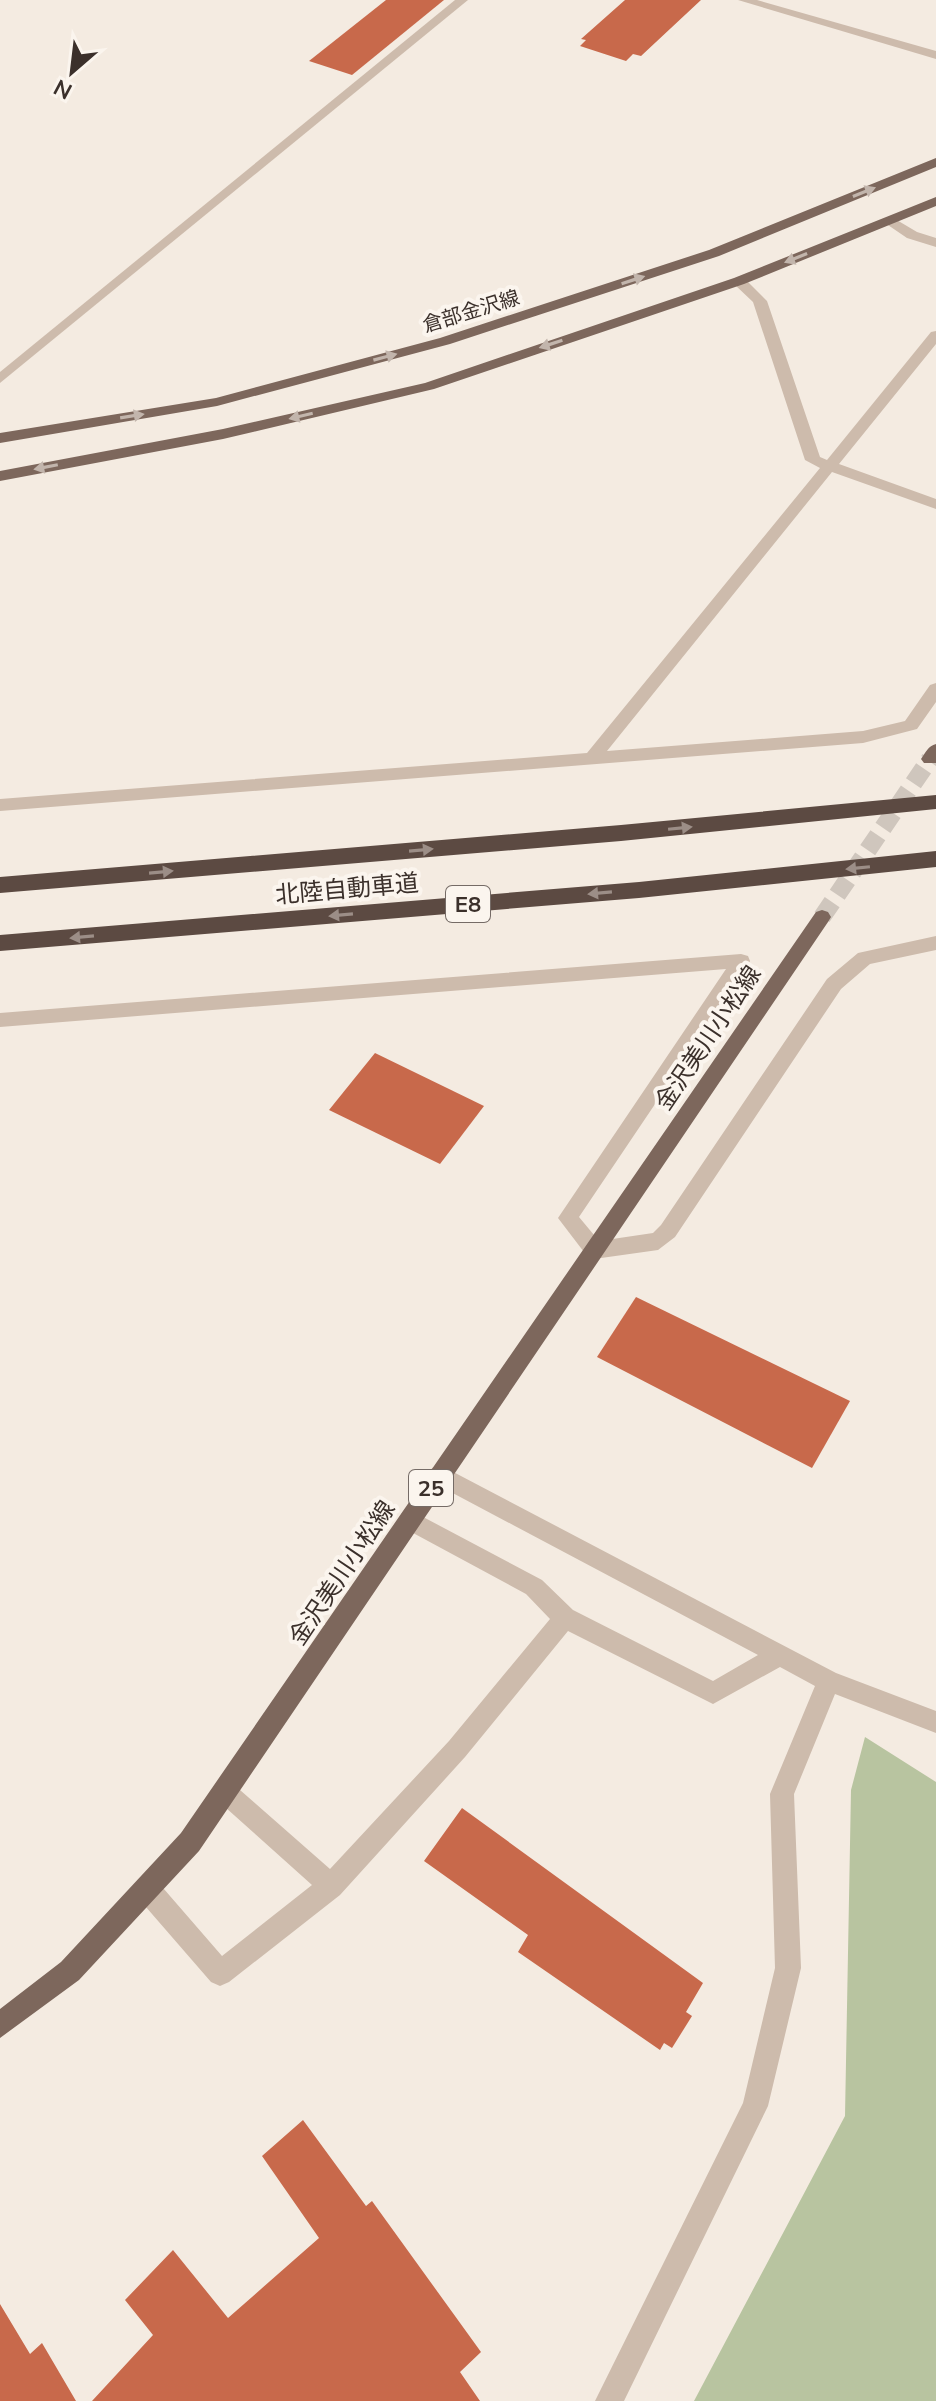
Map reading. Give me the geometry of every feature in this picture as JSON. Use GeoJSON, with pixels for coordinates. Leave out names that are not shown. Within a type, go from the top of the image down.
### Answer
{"type":"FeatureCollection","features":[{"type":"Feature","properties":{"kind":"highway","name":"北陸自動車道"},"geometry":{"type":"LineString","coordinates":[[0,885],[606,835],[936,802]]}},
{"type":"Feature","properties":{"kind":"highway","name":"北陸自動車道"},"geometry":{"type":"LineString","coordinates":[[0,943],[639,890],[936,859]]}},
{"type":"Feature","properties":{"kind":"main road","name":"倉部金沢線"},"geometry":{"type":"LineString","coordinates":[[0,438],[217,402],[445,341],[714,253],[936,162]]}},
{"type":"Feature","properties":{"kind":"main road"},"geometry":{"type":"LineString","coordinates":[[0,476],[223,434],[429,386],[739,281],[936,201]]}},
{"type":"Feature","properties":{"kind":"main road","name":"金沢美川小松線"},"geometry":{"type":"LineString","coordinates":[[0,2025],[70,1971],[190,1842],[822,917]]}},
{"type":"Feature","properties":{"kind":"street"},"geometry":{"type":"LineString","coordinates":[[0,379],[462,0]]}},
{"type":"Feature","properties":{"kind":"street"},"geometry":{"type":"LineString","coordinates":[[744,0],[936,55]]}},
{"type":"Feature","properties":{"kind":"street"},"geometry":{"type":"LineString","coordinates":[[890,220],[912,235],[936,243]]}},
{"type":"Feature","properties":{"kind":"street"},"geometry":{"type":"LineString","coordinates":[[739,281],[760,301],[813,460],[936,504]]}},
{"type":"Feature","properties":{"kind":"street"},"geometry":{"type":"LineString","coordinates":[[591,759],[936,335]]}},
{"type":"Feature","properties":{"kind":"street"},"geometry":{"type":"LineString","coordinates":[[0,805],[863,737],[911,725],[936,689]]}},
{"type":"Feature","properties":{"kind":"street"},"geometry":{"type":"LineString","coordinates":[[0,1020],[741,961],[568,1218],[594,1250],[658,1241],[668,1231],[834,984],[865,958],[936,943]]}},
{"type":"Feature","properties":{"kind":"street"},"geometry":{"type":"LineString","coordinates":[[440,1475],[829,1681],[936,1722]]}},
{"type":"Feature","properties":{"kind":"street"},"geometry":{"type":"LineString","coordinates":[[410,1520],[534,1587],[565,1618],[713,1693],[780,1655]]}},
{"type":"Feature","properties":{"kind":"street"},"geometry":{"type":"LineString","coordinates":[[148,1890],[220,1973],[331,1886],[457,1749],[565,1618]]}},
{"type":"Feature","properties":{"kind":"street"},"geometry":{"type":"LineString","coordinates":[[609,2401],[755,2106],[788,1968],[782,1794],[829,1681]]}},
{"type":"Feature","properties":{"kind":"street"},"geometry":{"type":"LineString","coordinates":[[224,1791],[331,1886]]}},
{"type":"Feature","properties":{"kind":"green space"},"geometry":{"type":"Polygon","coordinates":[[[865,1737],[936,1782],[936,2401],[694,2401],[845,2116],[851,1790],[865,1737]]]}},
{"type":"Feature","properties":{"kind":"building"},"geometry":{"type":"Polygon","coordinates":[[[386,0],[444,0],[352,75],[309,61],[386,0]]]}},
{"type":"Feature","properties":{"kind":"building"},"geometry":{"type":"Polygon","coordinates":[[[625,0],[701,0],[641,56],[633,54],[626,61],[580,46],[586,40],[581,39],[625,0]]]}},
{"type":"Feature","properties":{"kind":"building"},"geometry":{"type":"Polygon","coordinates":[[[375,1053],[484,1106],[440,1164],[329,1110],[375,1053]]]}},
{"type":"Feature","properties":{"kind":"building"},"geometry":{"type":"Polygon","coordinates":[[[636,1297],[850,1401],[812,1468],[597,1357],[636,1297]]]}},
{"type":"Feature","properties":{"kind":"building"},"geometry":{"type":"Polygon","coordinates":[[[462,1808],[703,1983],[686,2012],[692,2016],[672,2048],[664,2043],[660,2050],[518,1952],[528,1935],[424,1861],[462,1808]]]}},
{"type":"Feature","properties":{"kind":"building"},"geometry":{"type":"Polygon","coordinates":[[[303,2120],[366,2206],[372,2201],[481,2352],[460,2372],[480,2401],[92,2401],[153,2335],[125,2300],[173,2250],[228,2318],[319,2238],[262,2156],[303,2120]]]}},
{"type":"Feature","properties":{"kind":"building"},"geometry":{"type":"Polygon","coordinates":[[[0,2304],[30,2354],[42,2343],[76,2401],[0,2401],[0,2304]]]}},
{"type":"Feature","properties":{"kind":"tunnel"},"geometry":{"type":"LineString","coordinates":[[822,917],[930,759]]}}]}
